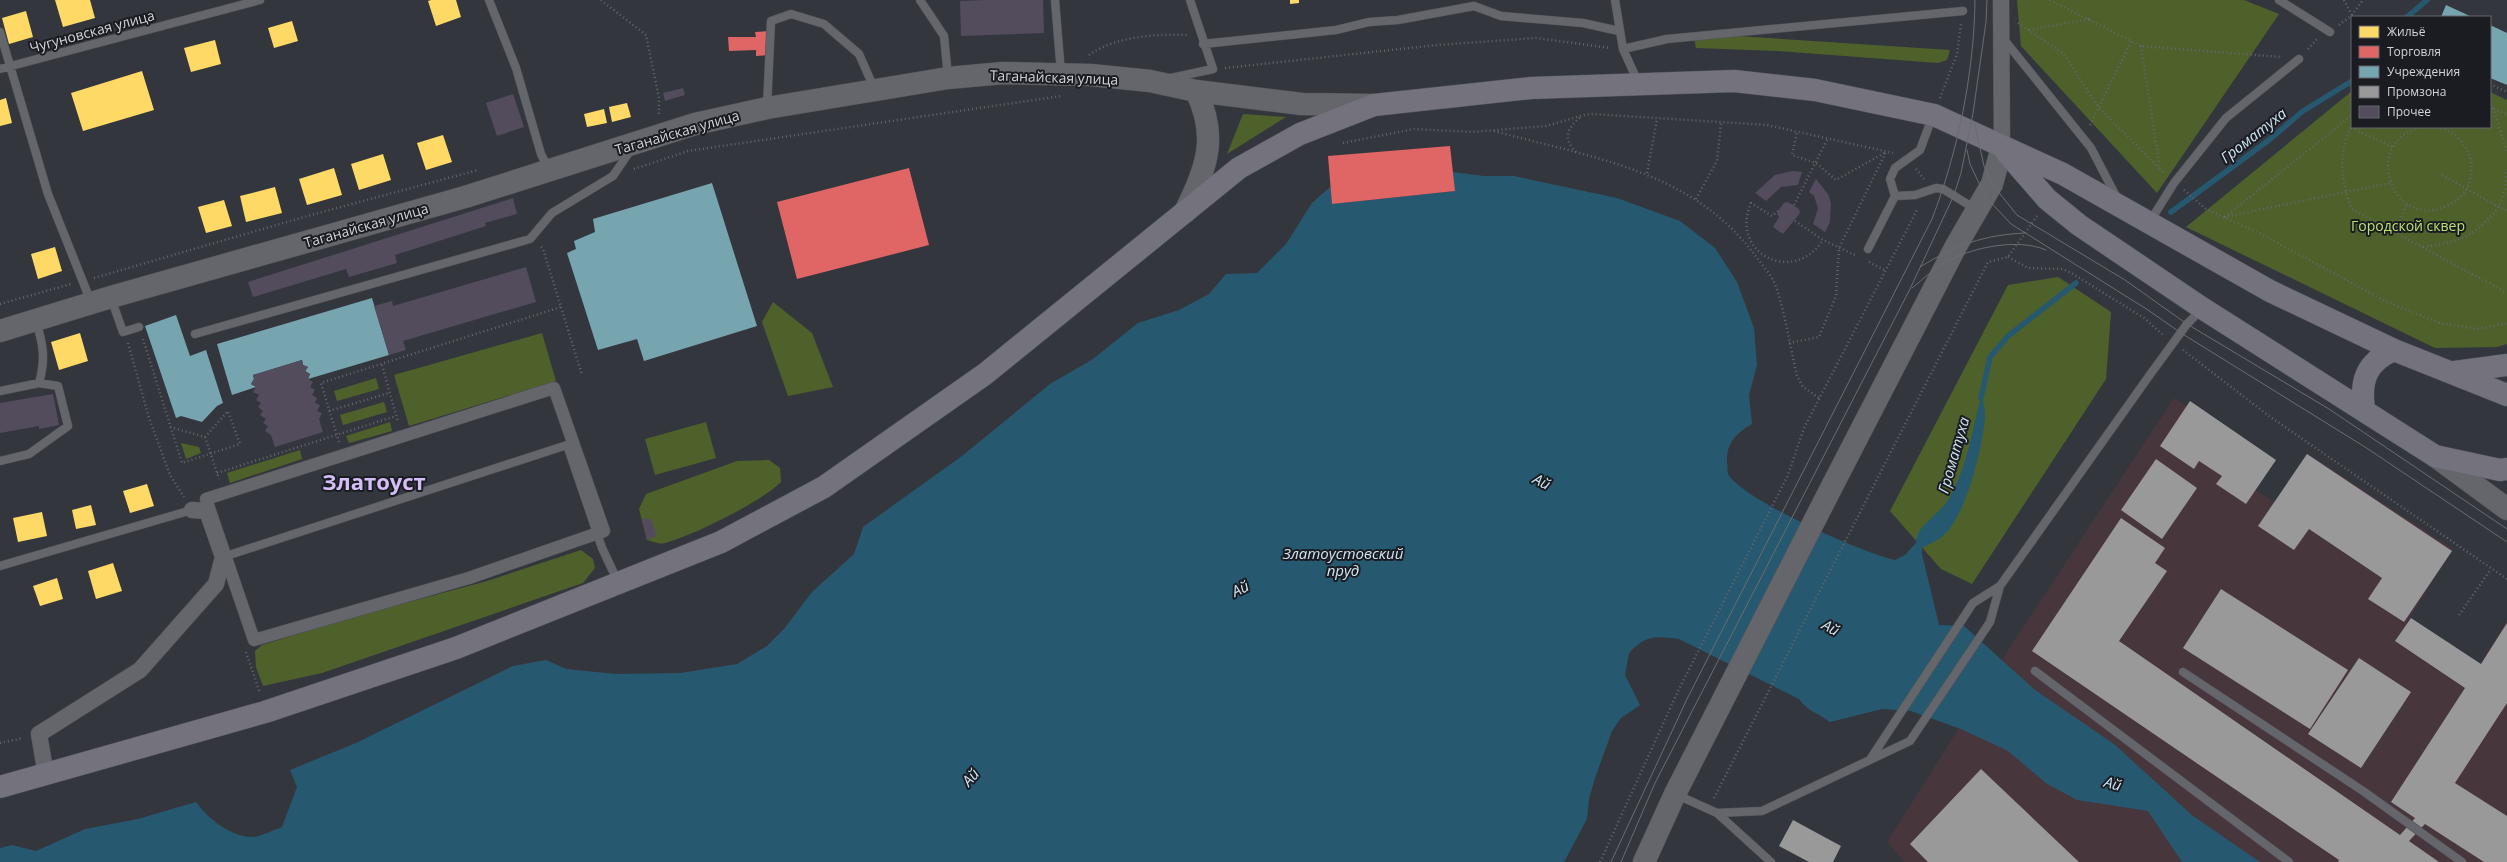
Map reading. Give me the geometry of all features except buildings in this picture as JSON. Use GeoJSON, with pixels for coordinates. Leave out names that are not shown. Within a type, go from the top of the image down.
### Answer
{"type":"FeatureCollection","features":[{"type":"Feature","properties":{"kind":"main road","name":"Таганайская улица"},"geometry":{"type":"LineString","coordinates":[[0,331],[101,300],[550,170],[637,141],[659,123],[707,121],[767,108],[948,78],[1003,73],[1061,74],[1150,81],[1196,91],[1302,104],[1374,105]]}},
{"type":"Feature","properties":{"kind":"main road"},"geometry":{"type":"LineString","coordinates":[[0,787],[265,712],[456,648],[721,542],[824,487],[985,374],[1239,168],[1300,134],[1374,105],[1531,88],[1638,83],[1734,81],[1815,90],[1934,115],[1975,132],[2002,147],[2063,174],[2270,291],[2394,350],[2507,395]]}},
{"type":"Feature","properties":{"kind":"main road"},"geometry":{"type":"LineString","coordinates":[[1185,212],[1199,183],[1209,147],[1206,112],[1196,91]]}},
{"type":"Feature","properties":{"kind":"main road"},"geometry":{"type":"LineString","coordinates":[[2002,147],[2047,199],[2079,225],[2202,308],[2364,409],[2435,456],[2507,509]]}},
{"type":"Feature","properties":{"kind":"main road"},"geometry":{"type":"LineString","coordinates":[[1644,862],[1675,794],[1826,498],[1949,260],[1992,184],[2002,147]]}},
{"type":"Feature","properties":{"kind":"main road"},"geometry":{"type":"LineString","coordinates":[[2364,409],[2361,390],[2366,375],[2381,356],[2394,350]]}},
{"type":"Feature","properties":{"kind":"main road"},"geometry":{"type":"LineString","coordinates":[[2452,372],[2507,365]]}},
{"type":"Feature","properties":{"kind":"main road"},"geometry":{"type":"LineString","coordinates":[[2435,456],[2500,470],[2507,469]]}},
{"type":"Feature","properties":{"kind":"street"},"geometry":{"type":"LineString","coordinates":[[2001,0],[2002,147]]}},
{"type":"Feature","properties":{"kind":"street"},"geometry":{"type":"LineString","coordinates":[[46,775],[39,734],[140,670],[216,584],[224,556],[206,499],[554,388],[604,531],[469,578],[254,640],[224,556],[207,511],[192,510]]}},
{"type":"Feature","properties":{"kind":"lane","name":"Чугуновская улица"},"geometry":{"type":"LineString","coordinates":[[0,69],[260,0]]}},
{"type":"Feature","properties":{"kind":"lane"},"geometry":{"type":"LineString","coordinates":[[489,0],[516,68],[541,154],[550,170]]}},
{"type":"Feature","properties":{"kind":"lane"},"geometry":{"type":"LineString","coordinates":[[920,0],[944,36],[948,78]]}},
{"type":"Feature","properties":{"kind":"lane"},"geometry":{"type":"LineString","coordinates":[[1055,0],[1061,74]]}},
{"type":"Feature","properties":{"kind":"lane"},"geometry":{"type":"LineString","coordinates":[[1150,81],[1185,76],[1213,69],[1200,35],[1190,0]]}},
{"type":"Feature","properties":{"kind":"lane"},"geometry":{"type":"LineString","coordinates":[[1615,0],[1622,49],[1638,83]]}},
{"type":"Feature","properties":{"kind":"lane"},"geometry":{"type":"LineString","coordinates":[[2279,0],[2330,32]]}},
{"type":"Feature","properties":{"kind":"lane"},"geometry":{"type":"LineString","coordinates":[[1203,44],[1336,30],[1370,22],[1398,20],[1474,6],[1501,16],[1583,23],[1619,31]]}},
{"type":"Feature","properties":{"kind":"lane"},"geometry":{"type":"LineString","coordinates":[[1622,49],[1667,39],[1963,11]]}},
{"type":"Feature","properties":{"kind":"lane"},"geometry":{"type":"LineString","coordinates":[[767,108],[771,21],[791,14],[824,24],[859,54],[875,91]]}},
{"type":"Feature","properties":{"kind":"lane"},"geometry":{"type":"LineString","coordinates":[[0,32],[48,194],[82,281],[101,300],[123,332],[139,327]]}},
{"type":"Feature","properties":{"kind":"lane"},"geometry":{"type":"LineString","coordinates":[[2001,36],[2092,148],[2121,206]]}},
{"type":"Feature","properties":{"kind":"lane"},"geometry":{"type":"LineString","coordinates":[[2149,223],[2174,183],[2226,118],[2299,59]]}},
{"type":"Feature","properties":{"kind":"lane"},"geometry":{"type":"LineString","coordinates":[[1868,249],[1895,196],[1890,179],[1895,168],[1911,158],[1920,150],[1934,115]]}},
{"type":"Feature","properties":{"kind":"lane"},"geometry":{"type":"LineString","coordinates":[[195,334],[530,238],[552,213],[613,176],[637,141]]}},
{"type":"Feature","properties":{"kind":"lane"},"geometry":{"type":"LineString","coordinates":[[1895,196],[1915,195],[1936,188],[1944,189],[1977,210]]}},
{"type":"Feature","properties":{"kind":"lane"},"geometry":{"type":"LineString","coordinates":[[1717,813],[1762,811],[1870,758],[1910,741],[1990,622],[2000,586],[2173,343],[2202,308]]}},
{"type":"Feature","properties":{"kind":"lane"},"geometry":{"type":"LineString","coordinates":[[36,320],[42,340],[44,365],[39,382]]}},
{"type":"Feature","properties":{"kind":"lane"},"geometry":{"type":"LineString","coordinates":[[0,391],[39,382],[58,386],[68,426],[29,454],[0,461]]}},
{"type":"Feature","properties":{"kind":"lane"},"geometry":{"type":"LineString","coordinates":[[224,556],[567,444],[598,534],[619,584]]}},
{"type":"Feature","properties":{"kind":"lane"},"geometry":{"type":"LineString","coordinates":[[0,566],[192,510]]}},
{"type":"Feature","properties":{"kind":"lane"},"geometry":{"type":"LineString","coordinates":[[1870,758],[1973,603],[2000,586]]}},
{"type":"Feature","properties":{"kind":"lane"},"geometry":{"type":"LineString","coordinates":[[2035,671],[2289,862]]}},
{"type":"Feature","properties":{"kind":"lane"},"geometry":{"type":"LineString","coordinates":[[2184,672],[2363,791],[2462,862]]}},
{"type":"Feature","properties":{"kind":"lane"},"geometry":{"type":"LineString","coordinates":[[1675,794],[1717,813],[1771,862]]}},
{"type":"Feature","properties":{"kind":"path"},"geometry":{"type":"LineString","coordinates":[[601,0],[646,34],[659,98],[659,123]]}},
{"type":"Feature","properties":{"kind":"path"},"geometry":{"type":"LineString","coordinates":[[2050,0],[2132,40],[2141,46],[2299,59]]}},
{"type":"Feature","properties":{"kind":"path"},"geometry":{"type":"LineString","coordinates":[[2344,0],[2353,16]]}},
{"type":"Feature","properties":{"kind":"path"},"geometry":{"type":"LineString","coordinates":[[1934,115],[1957,54],[1963,11]]}},
{"type":"Feature","properties":{"kind":"path"},"geometry":{"type":"LineString","coordinates":[[2090,19],[2029,30],[2064,54],[2099,108],[2174,183],[2183,188],[2206,209],[2263,235],[2387,302],[2440,323],[2479,329],[2507,323]]}},
{"type":"Feature","properties":{"kind":"path"},"geometry":{"type":"LineString","coordinates":[[613,176],[688,151],[1062,95],[1061,74],[1102,46],[1159,34],[1200,35]]}},
{"type":"Feature","properties":{"kind":"path"},"geometry":{"type":"LineString","coordinates":[[1213,69],[1437,45],[1536,38],[1622,49]]}},
{"type":"Feature","properties":{"kind":"path"},"geometry":{"type":"LineString","coordinates":[[2083,138],[2132,40]]}},
{"type":"Feature","properties":{"kind":"path"},"geometry":{"type":"LineString","coordinates":[[2141,46],[2160,169]]}},
{"type":"Feature","properties":{"kind":"path"},"geometry":{"type":"LineString","coordinates":[[2491,84],[2507,92]]}},
{"type":"Feature","properties":{"kind":"path"},"geometry":{"type":"LineString","coordinates":[[2492,108],[2507,115]]}},
{"type":"Feature","properties":{"kind":"path"},"geometry":{"type":"LineString","coordinates":[[2492,108],[2507,152]]}},
{"type":"Feature","properties":{"kind":"path"},"geometry":{"type":"LineString","coordinates":[[1577,154],[1569,145],[1567,135],[1573,123],[1584,115]]}},
{"type":"Feature","properties":{"kind":"path"},"geometry":{"type":"LineString","coordinates":[[1343,144],[1414,129],[1471,132],[1546,126],[1584,115],[1767,125],[1911,158],[1912,165],[1929,186],[1804,428],[1788,476],[1678,689],[1600,862]]}},
{"type":"Feature","properties":{"kind":"path"},"geometry":{"type":"LineString","coordinates":[[2224,217],[2351,116]]}},
{"type":"Feature","properties":{"kind":"path"},"geometry":{"type":"LineString","coordinates":[[1647,173],[1657,119]]}},
{"type":"Feature","properties":{"kind":"path"},"geometry":{"type":"LineString","coordinates":[[1696,199],[1718,161],[1721,123]]}},
{"type":"Feature","properties":{"kind":"path"},"geometry":{"type":"LineString","coordinates":[[2351,126],[2344,142],[2342,178],[2352,208],[2507,293]]}},
{"type":"Feature","properties":{"kind":"path"},"geometry":{"type":"LineString","coordinates":[[2355,128],[2393,147]]}},
{"type":"Feature","properties":{"kind":"path"},"geometry":{"type":"LineString","coordinates":[[2419,128],[2402,136],[2393,147],[2388,159],[2390,183],[2397,195],[2407,204],[2423,210],[2440,209],[2455,202],[2466,190],[2471,177],[2472,163],[2464,144],[2450,129]]}},
{"type":"Feature","properties":{"kind":"path"},"geometry":{"type":"LineString","coordinates":[[1491,130],[1647,173],[1696,199],[1743,239],[1769,274],[1777,289],[1797,376],[1803,388],[1819,398]]}},
{"type":"Feature","properties":{"kind":"path"},"geometry":{"type":"LineString","coordinates":[[1797,132],[1792,155],[1816,163],[1836,180],[1886,152]]}},
{"type":"Feature","properties":{"kind":"path"},"geometry":{"type":"LineString","coordinates":[[1794,205],[1828,138]]}},
{"type":"Feature","properties":{"kind":"path"},"geometry":{"type":"LineString","coordinates":[[1789,343],[1819,337],[1836,296],[1840,248],[1886,152]]}},
{"type":"Feature","properties":{"kind":"path"},"geometry":{"type":"LineString","coordinates":[[0,304],[311,215],[484,168]]}},
{"type":"Feature","properties":{"kind":"path"},"geometry":{"type":"LineString","coordinates":[[2423,247],[2443,244],[2475,233],[2499,207],[2505,189],[2507,168]]}},
{"type":"Feature","properties":{"kind":"path"},"geometry":{"type":"LineString","coordinates":[[2442,175],[2466,190],[2507,211]]}},
{"type":"Feature","properties":{"kind":"path"},"geometry":{"type":"LineString","coordinates":[[2224,217],[2390,183]]}},
{"type":"Feature","properties":{"kind":"path"},"geometry":{"type":"LineString","coordinates":[[1709,809],[1988,262],[2008,257],[2047,199]]}},
{"type":"Feature","properties":{"kind":"path"},"geometry":{"type":"LineString","coordinates":[[1778,211],[1772,216],[1750,203],[1746,221],[1750,241],[1765,256],[1783,263],[1798,261],[1811,255],[1823,240]]}},
{"type":"Feature","properties":{"kind":"path"},"geometry":{"type":"LineString","coordinates":[[2395,232],[2407,204]]}},
{"type":"Feature","properties":{"kind":"path"},"geometry":{"type":"LineString","coordinates":[[1795,221],[1823,240],[1859,258]]}},
{"type":"Feature","properties":{"kind":"path"},"geometry":{"type":"LineString","coordinates":[[530,238],[543,249],[582,375]]}},
{"type":"Feature","properties":{"kind":"path"},"geometry":{"type":"LineString","coordinates":[[2008,257],[2028,268],[2063,269],[2144,318],[2173,343],[2269,416],[2507,579]]}},
{"type":"Feature","properties":{"kind":"path"},"geometry":{"type":"LineString","coordinates":[[1866,261],[1886,271]]}},
{"type":"Feature","properties":{"kind":"path"},"geometry":{"type":"LineString","coordinates":[[343,455],[321,383],[382,365],[561,307]]}},
{"type":"Feature","properties":{"kind":"path"},"geometry":{"type":"LineString","coordinates":[[139,327],[182,463],[240,444],[228,411],[205,436]]}},
{"type":"Feature","properties":{"kind":"path"},"geometry":{"type":"LineString","coordinates":[[123,332],[133,356],[149,418],[170,475],[192,510]]}},
{"type":"Feature","properties":{"kind":"path"},"geometry":{"type":"LineString","coordinates":[[382,365],[402,436]]}},
{"type":"Feature","properties":{"kind":"path"},"geometry":{"type":"LineString","coordinates":[[329,411],[389,393]]}},
{"type":"Feature","properties":{"kind":"path"},"geometry":{"type":"LineString","coordinates":[[217,472],[396,416]]}},
{"type":"Feature","properties":{"kind":"path"},"geometry":{"type":"LineString","coordinates":[[170,427],[205,436]]}},
{"type":"Feature","properties":{"kind":"path"},"geometry":{"type":"LineString","coordinates":[[205,436],[224,493]]}},
{"type":"Feature","properties":{"kind":"path"},"geometry":{"type":"LineString","coordinates":[[2459,615],[2491,569]]}},
{"type":"Feature","properties":{"kind":"path"},"geometry":{"type":"LineString","coordinates":[[243,645],[265,712]]}},
{"type":"Feature","properties":{"kind":"path"},"geometry":{"type":"LineString","coordinates":[[0,743],[39,734]]}},
{"type":"Feature","properties":{"kind":"shaded area"},"geometry":{"type":"Polygon","coordinates":[[[2174,398],[2204,417],[2253,489],[2276,503],[2307,453],[2453,549],[2407,622],[2478,667],[2507,621],[2507,862],[1905,862],[1887,842],[2012,644],[2174,398]]]}},
{"type":"Feature","properties":{"kind":"green space"},"geometry":{"type":"Polygon","coordinates":[[[2017,0],[2244,0],[2279,14],[2157,193],[2021,46],[2017,0]]]}},
{"type":"Feature","properties":{"kind":"green space"},"geometry":{"type":"Polygon","coordinates":[[[1737,36],[1950,50],[1947,60],[1938,63],[1778,51],[1696,48],[1694,38],[1737,36]]]}},
{"type":"Feature","properties":{"kind":"green space","name":"Городской сквер"},"geometry":{"type":"Polygon","coordinates":[[[2351,92],[2351,128],[2491,128],[2491,92],[2507,100],[2507,344],[2497,347],[2435,348],[2186,227],[2351,92]]]}},
{"type":"Feature","properties":{"kind":"green space"},"geometry":{"type":"Polygon","coordinates":[[[1243,114],[1286,117],[1227,154],[1243,114]]]}},
{"type":"Feature","properties":{"kind":"green space"},"geometry":{"type":"Polygon","coordinates":[[[2058,277],[2111,312],[2106,379],[1972,584],[1941,569],[1890,511],[2008,285],[2058,277]]]}},
{"type":"Feature","properties":{"kind":"green space"},"geometry":{"type":"Polygon","coordinates":[[[773,302],[812,333],[833,387],[788,396],[762,322],[773,302]]]}},
{"type":"Feature","properties":{"kind":"green space"},"geometry":{"type":"Polygon","coordinates":[[[542,333],[556,381],[409,426],[394,375],[542,333]]]}},
{"type":"Feature","properties":{"kind":"green space"},"geometry":{"type":"Polygon","coordinates":[[[376,378],[379,389],[337,401],[334,391],[376,378]]]}},
{"type":"Feature","properties":{"kind":"green space"},"geometry":{"type":"Polygon","coordinates":[[[384,402],[387,412],[343,425],[340,415],[384,402]]]}},
{"type":"Feature","properties":{"kind":"green space"},"geometry":{"type":"Polygon","coordinates":[[[390,422],[392,431],[349,443],[346,436],[390,422]]]}},
{"type":"Feature","properties":{"kind":"green space"},"geometry":{"type":"Polygon","coordinates":[[[706,422],[716,458],[655,475],[645,439],[706,422]]]}},
{"type":"Feature","properties":{"kind":"green space"},"geometry":{"type":"Polygon","coordinates":[[[181,443],[199,447],[201,453],[186,459],[181,443]]]}},
{"type":"Feature","properties":{"kind":"green space"},"geometry":{"type":"Polygon","coordinates":[[[300,450],[302,459],[230,483],[227,473],[300,450]]]}},
{"type":"Feature","properties":{"kind":"green space"},"geometry":{"type":"Polygon","coordinates":[[[769,460],[780,468],[781,482],[758,499],[708,526],[677,539],[663,543],[647,540],[639,509],[646,494],[737,461],[769,460]]]}},
{"type":"Feature","properties":{"kind":"green space"},"geometry":{"type":"Polygon","coordinates":[[[581,550],[593,559],[595,568],[583,583],[322,673],[263,686],[256,667],[255,651],[262,645],[357,616],[487,581],[581,550]]]}},
{"type":"Feature","properties":{"kind":"water","name":"Златоустовский пруд"},"geometry":{"type":"Polygon","coordinates":[[[1452,172],[1484,176],[1514,176],[1617,198],[1680,221],[1715,248],[1737,282],[1754,328],[1757,365],[1749,395],[1752,424],[1741,431],[1730,444],[1727,456],[1728,474],[1738,485],[1756,498],[1832,537],[1858,548],[1895,560],[1905,555],[1916,543],[1917,537],[1924,525],[1944,505],[1955,488],[1969,448],[1982,392],[1985,417],[1981,446],[1972,480],[1960,512],[1944,535],[1922,548],[1922,554],[1939,625],[1964,626],[2035,690],[2114,744],[2193,816],[2260,862],[2182,862],[2148,811],[2077,800],[2047,784],[2008,751],[1961,729],[1911,711],[1882,709],[1830,722],[1809,709],[1799,699],[1679,639],[1657,637],[1646,640],[1629,653],[1625,675],[1640,705],[1621,718],[1612,731],[1589,799],[1587,819],[1564,862],[0,862],[0,848],[12,845],[36,851],[85,829],[138,819],[196,802],[206,814],[220,826],[236,834],[252,837],[263,835],[282,827],[297,787],[290,770],[356,743],[513,666],[546,660],[566,669],[616,674],[680,673],[737,664],[767,646],[784,629],[812,592],[854,554],[863,527],[962,456],[1050,384],[1093,359],[1138,323],[1179,310],[1209,294],[1226,274],[1257,273],[1286,244],[1312,203],[1331,186],[1332,204],[1455,191],[1452,172]]]}},
{"type":"Feature","properties":{"kind":"waterway","name":"Громатуха"},"geometry":{"type":"LineString","coordinates":[[2408,16],[2427,0]]}},
{"type":"Feature","properties":{"kind":"waterway","name":"Громатуха"},"geometry":{"type":"LineString","coordinates":[[2171,212],[2269,140],[2303,111],[2351,82]]}},
{"type":"Feature","properties":{"kind":"waterway","name":"Громатуха"},"geometry":{"type":"LineString","coordinates":[[1981,398],[1990,357],[2008,336],[2076,283]]}},
{"type":"Feature","properties":{"kind":"tram line"},"geometry":{"type":"LineString","coordinates":[[1611,862],[1687,699],[1932,219],[1950,166],[1963,112],[1972,56],[1975,0]]}},
{"type":"Feature","properties":{"kind":"tram line"},"geometry":{"type":"LineString","coordinates":[[1621,862],[1655,783],[1910,289],[1954,195],[1961,173],[1973,113],[1986,22],[1987,0]]}},
{"type":"Feature","properties":{"kind":"tram line"},"geometry":{"type":"LineString","coordinates":[[1974,121],[1984,166],[1992,184],[2017,215],[2125,280],[2187,324],[2329,409],[2507,529]]}},
{"type":"Feature","properties":{"kind":"tram line"},"geometry":{"type":"LineString","coordinates":[[1967,150],[1970,164],[1985,196],[2011,224],[2148,310],[2181,333],[2365,447],[2507,542]]}},
{"type":"Feature","properties":{"kind":"tram line"},"geometry":{"type":"LineString","coordinates":[[1920,267],[1933,259],[1970,242],[1996,236],[2025,233]]}},
{"type":"Feature","properties":{"kind":"tram line"},"geometry":{"type":"LineString","coordinates":[[1912,288],[1944,263],[1972,251],[2010,244],[2035,246],[2046,250]]}},
{"type":"Feature","properties":{"kind":"district","name":"Златоуст"},"geometry":{"type":"Point","coordinates":[374,481]}},
{"type":"Feature","properties":{"kind":"water label","name":"Ай"},"geometry":{"type":"Point","coordinates":[1542,481]}},
{"type":"Feature","properties":{"kind":"water label","name":"Ай"},"geometry":{"type":"Point","coordinates":[1240,588]}},
{"type":"Feature","properties":{"kind":"water label","name":"Ай"},"geometry":{"type":"Point","coordinates":[1831,627]}},
{"type":"Feature","properties":{"kind":"water label","name":"Ай"},"geometry":{"type":"Point","coordinates":[970,777]}},
{"type":"Feature","properties":{"kind":"water label","name":"Ай"},"geometry":{"type":"Point","coordinates":[2113,783]}}]}
